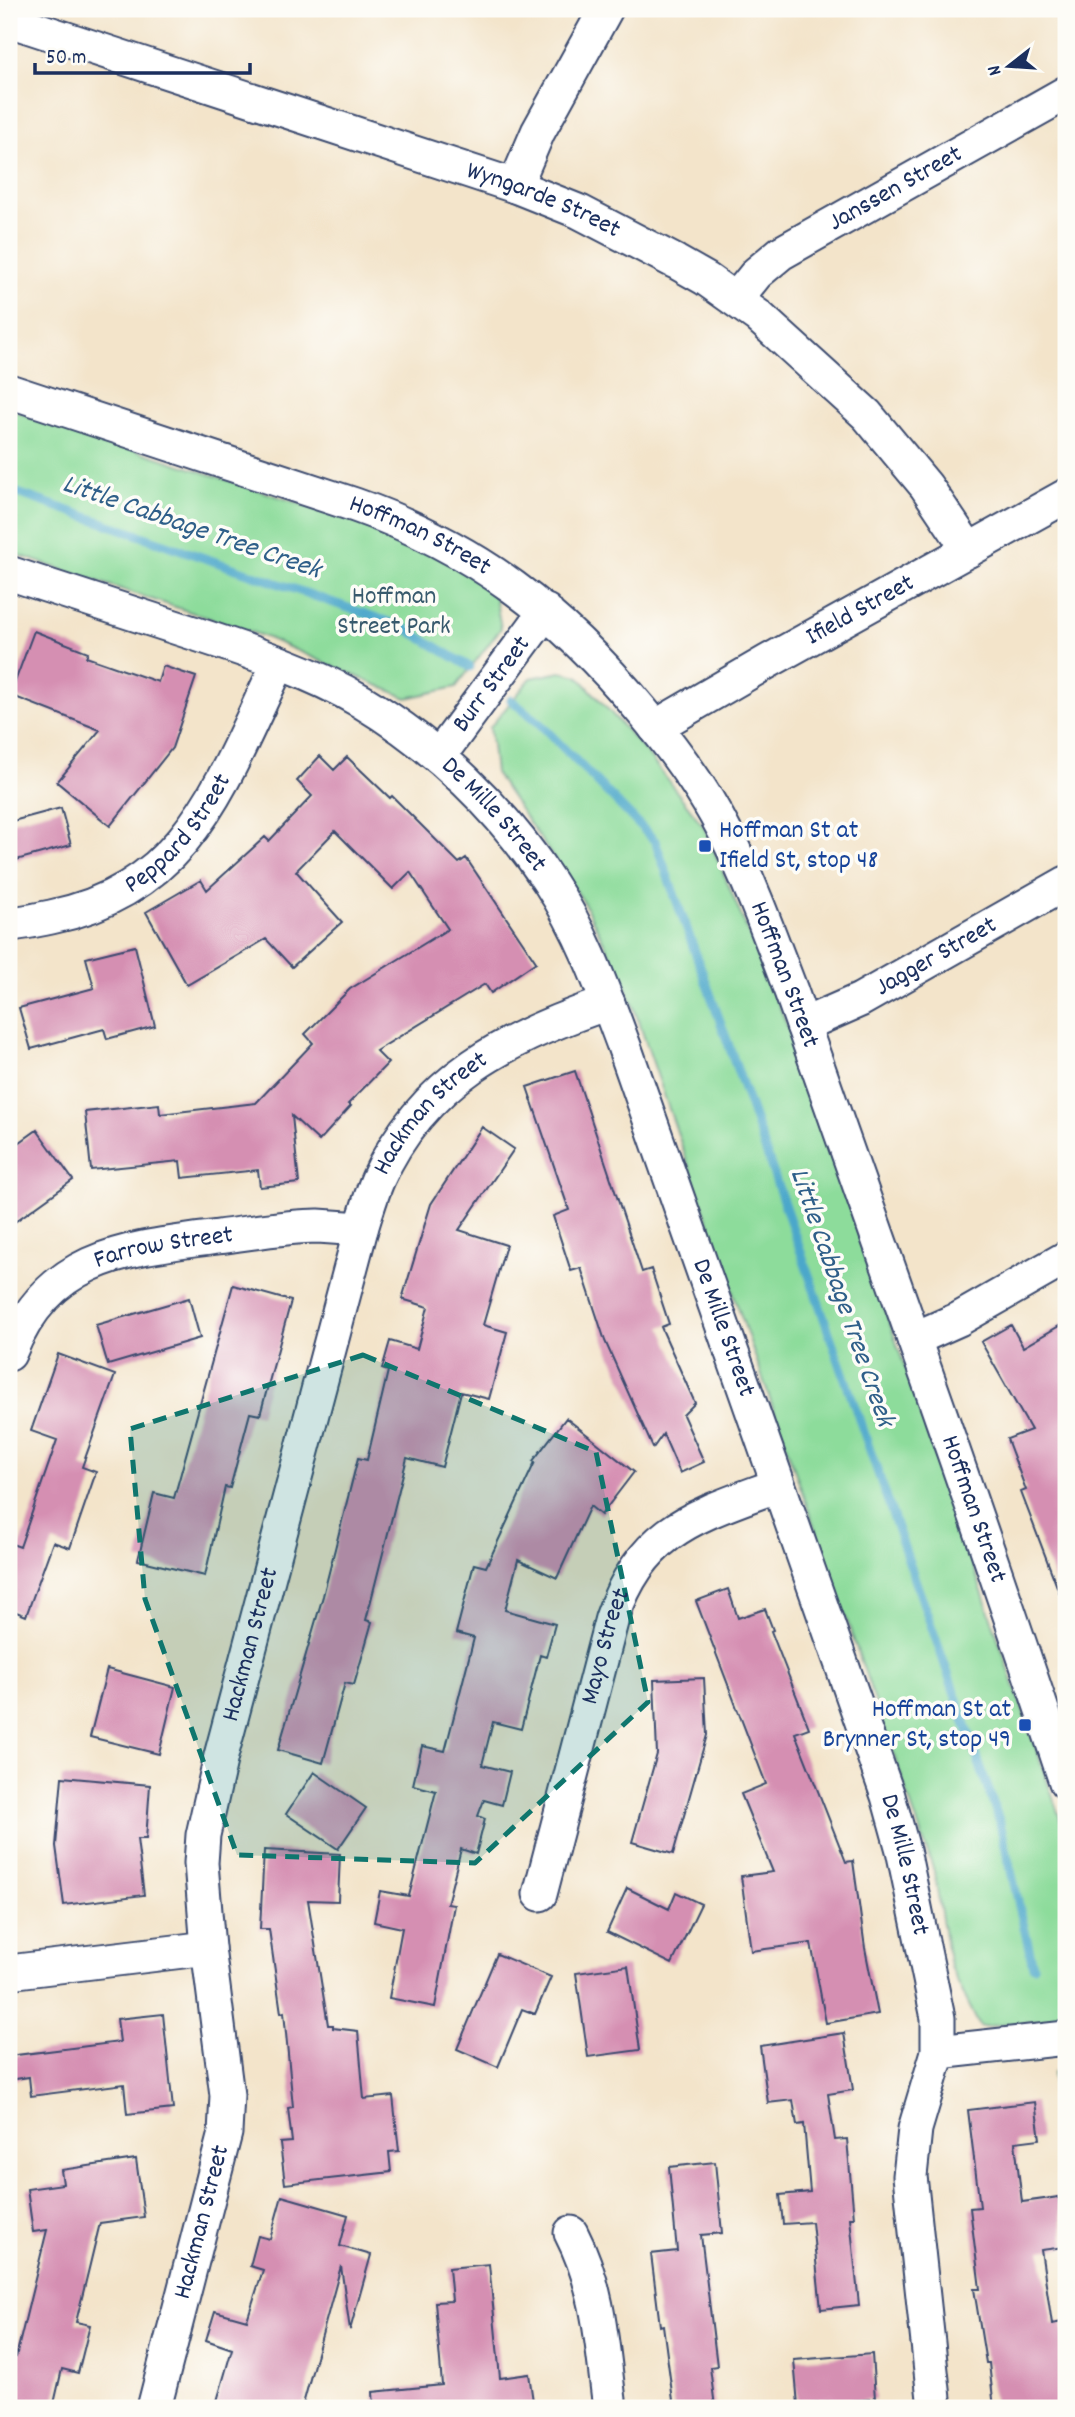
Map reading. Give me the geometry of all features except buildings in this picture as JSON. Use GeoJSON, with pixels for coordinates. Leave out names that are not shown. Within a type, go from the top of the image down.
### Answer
{"type":"FeatureCollection","features":[{"type":"Feature","properties":{"kind":"street"},"geometry":{"type":"LineString","coordinates":[[515,186],[538,132],[606,9]]}},
{"type":"Feature","properties":{"kind":"street","name":"Wyngarde Street"},"geometry":{"type":"LineString","coordinates":[[9,20],[515,186],[592,218],[676,262],[736,299],[782,336],[867,415],[926,486],[970,550]]}},
{"type":"Feature","properties":{"kind":"street","name":"Janssen Street"},"geometry":{"type":"LineString","coordinates":[[736,299],[757,273],[781,253],[1066,93]]}},
{"type":"Feature","properties":{"kind":"street","name":"Hoffman Street"},"geometry":{"type":"LineString","coordinates":[[9,391],[403,522],[452,546],[546,611],[588,650],[655,727],[706,799],[727,836],[756,903],[803,1025],[914,1339],[1066,1782]]}},
{"type":"Feature","properties":{"kind":"street","name":"Ifield Street"},"geometry":{"type":"LineString","coordinates":[[655,727],[1066,496]]}},
{"type":"Feature","properties":{"kind":"street","name":"De Mille Street"},"geometry":{"type":"LineString","coordinates":[[9,573],[279,663],[319,679],[360,701],[439,757],[479,795],[550,882],[576,927],[608,1003],[904,1850],[937,2011],[938,2052],[915,2129],[910,2176],[935,2408]]}},
{"type":"Feature","properties":{"kind":"street","name":"Burr Street"},"geometry":{"type":"LineString","coordinates":[[439,757],[546,611]]}},
{"type":"Feature","properties":{"kind":"street","name":"Peppard Street"},"geometry":{"type":"LineString","coordinates":[[9,924],[73,912],[102,902],[124,891],[170,856],[190,833],[214,797],[279,663]]}},
{"type":"Feature","properties":{"kind":"street","name":"Jagger Street"},"geometry":{"type":"LineString","coordinates":[[803,1025],[860,1000],[1066,883]]}},
{"type":"Feature","properties":{"kind":"street","name":"Hackman Street"},"geometry":{"type":"LineString","coordinates":[[154,2408],[225,2133],[227,2114],[227,2095],[208,1948],[201,1863],[203,1835],[361,1230],[377,1181],[391,1152],[430,1100],[478,1061],[508,1044],[608,1003]]}},
{"type":"Feature","properties":{"kind":"street","name":"Farrow Street"},"geometry":{"type":"LineString","coordinates":[[9,1354],[19,1330],[52,1288],[100,1259],[154,1245],[301,1227],[361,1230]]}},
{"type":"Feature","properties":{"kind":"street"},"geometry":{"type":"LineString","coordinates":[[914,1339],[959,1318],[1066,1258]]}},
{"type":"Feature","properties":{"kind":"street","name":"Mayo Street"},"geometry":{"type":"LineString","coordinates":[[540,1894],[612,1618],[630,1577],[640,1561],[672,1530],[693,1518],[778,1485]]}},
{"type":"Feature","properties":{"kind":"street"},"geometry":{"type":"LineString","coordinates":[[9,1972],[208,1948]]}},
{"type":"Feature","properties":{"kind":"street"},"geometry":{"type":"LineString","coordinates":[[938,2052],[1066,2038]]}},
{"type":"Feature","properties":{"kind":"street"},"geometry":{"type":"LineString","coordinates":[[571,2233],[585,2259],[596,2300],[610,2408]]}},
{"type":"Feature","properties":{"kind":"highlighted area"},"geometry":{"type":"Polygon","coordinates":[[[363,1355],[596,1452],[648,1702],[475,1863],[237,1855],[145,1599],[130,1429],[363,1355]]]}},
{"type":"Feature","properties":{"kind":"green space","name":"Hoffman Street Park"},"geometry":{"type":"Polygon","coordinates":[[[9,409],[430,546],[494,591],[501,628],[456,687],[407,698],[263,636],[9,552],[9,409]]]}},
{"type":"Feature","properties":{"kind":"green space"},"geometry":{"type":"Polygon","coordinates":[[[561,672],[578,676],[645,751],[704,827],[787,1025],[1064,1830],[1066,2011],[1059,2019],[980,2027],[950,1967],[934,1871],[627,988],[583,901],[495,773],[490,727],[531,678],[561,672]]]}},
{"type":"Feature","properties":{"kind":"green space"},"geometry":{"type":"Polygon","coordinates":[[[1066,2070],[1066,2177],[1053,2072],[1066,2070]]]}},
{"type":"Feature","properties":{"kind":"waterway","name":"Little Cabbage Tree Creek"},"geometry":{"type":"LineString","coordinates":[[9,490],[403,627],[470,667]]}},
{"type":"Feature","properties":{"kind":"waterway","name":"Little Cabbage Tree Creek"},"geometry":{"type":"LineString","coordinates":[[511,700],[539,723],[655,841],[1000,1823],[1033,1966]]}},
{"type":"Feature","properties":{"kind":"place","name":"Hoffman St at Ifield St, stop 48"},"geometry":{"type":"Point","coordinates":[705,846]}},
{"type":"Feature","properties":{"kind":"place","name":"Hoffman St at Brynner St, stop 49"},"geometry":{"type":"Point","coordinates":[1025,1725]}}]}
